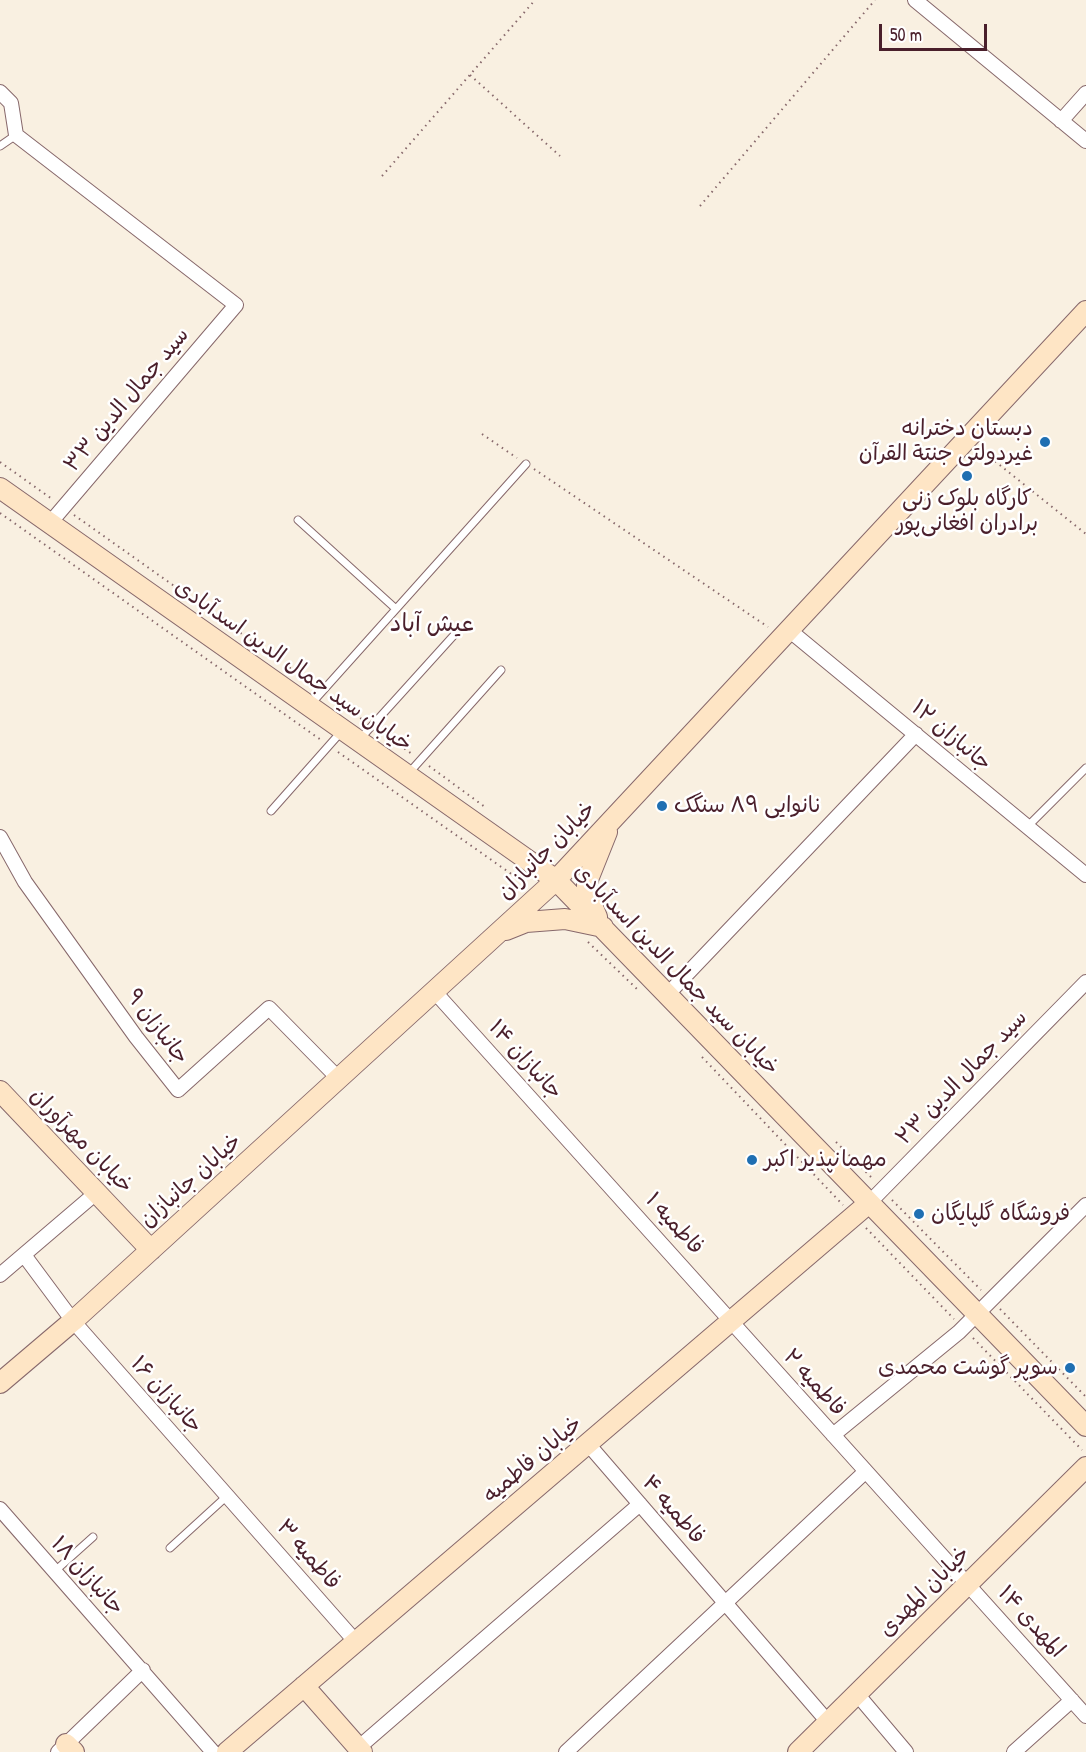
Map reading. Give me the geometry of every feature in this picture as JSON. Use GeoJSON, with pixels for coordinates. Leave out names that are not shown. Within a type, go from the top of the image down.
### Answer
{"type":"FeatureCollection","features":[{"type":"Feature","properties":{"kind":"main road","name":"خیابان جانبازان"},"geometry":{"type":"LineString","coordinates":[[0,1383],[73,1321],[556,880],[1086,311]]}},
{"type":"Feature","properties":{"kind":"main road","name":"خیابان سید جمال الدین اسدآبادی"},"geometry":{"type":"LineString","coordinates":[[0,488],[556,880],[667,995],[862,1210],[977,1314],[1086,1426]]}},
{"type":"Feature","properties":{"kind":"main road"},"geometry":{"type":"LineString","coordinates":[[603,927],[592,908],[587,893],[587,882],[612,821]]}},
{"type":"Feature","properties":{"kind":"main road"},"geometry":{"type":"LineString","coordinates":[[499,932],[526,922],[565,919],[603,927]]}},
{"type":"Feature","properties":{"kind":"main road","name":"خیابان مهرآوران"},"geometry":{"type":"LineString","coordinates":[[0,1091],[151,1250]]}},
{"type":"Feature","properties":{"kind":"main road","name":"خیابان فاطمیه"},"geometry":{"type":"LineString","coordinates":[[227,1752],[862,1210]]}},
{"type":"Feature","properties":{"kind":"main road","name":"خیابان المهدی"},"geometry":{"type":"LineString","coordinates":[[798,1752],[1086,1467]]}},
{"type":"Feature","properties":{"kind":"main road"},"geometry":{"type":"LineString","coordinates":[[304,1686],[360,1750]]}},
{"type":"Feature","properties":{"kind":"street"},"geometry":{"type":"LineString","coordinates":[[915,0],[1086,141]]}},
{"type":"Feature","properties":{"kind":"street"},"geometry":{"type":"LineString","coordinates":[[0,93],[11,103],[16,135]]}},
{"type":"Feature","properties":{"kind":"street"},"geometry":{"type":"LineString","coordinates":[[1061,121],[1086,93]]}},
{"type":"Feature","properties":{"kind":"street","name":"سید جمال الدین ۳۳"},"geometry":{"type":"LineString","coordinates":[[16,135],[236,305],[50,523]]}},
{"type":"Feature","properties":{"kind":"street","name":"جانبازان ۱۲"},"geometry":{"type":"LineString","coordinates":[[786,633],[916,734],[1086,875]]}},
{"type":"Feature","properties":{"kind":"street"},"geometry":{"type":"LineString","coordinates":[[667,995],[916,734]]}},
{"type":"Feature","properties":{"kind":"street","name":"جانبازان ۹"},"geometry":{"type":"LineString","coordinates":[[0,837],[25,882],[136,1037],[178,1089],[269,1008],[339,1078]]}},
{"type":"Feature","properties":{"kind":"street","name":"سید جمال الدین ۲۳"},"geometry":{"type":"LineString","coordinates":[[862,1210],[1086,982]]}},
{"type":"Feature","properties":{"kind":"street","name":"جانبازان ۱۴"},"geometry":{"type":"LineString","coordinates":[[434,992],[584,1156]]}},
{"type":"Feature","properties":{"kind":"street","name":"فاطمیه ۱"},"geometry":{"type":"LineString","coordinates":[[584,1156],[732,1321]]}},
{"type":"Feature","properties":{"kind":"street"},"geometry":{"type":"LineString","coordinates":[[0,1275],[96,1193]]}},
{"type":"Feature","properties":{"kind":"street"},"geometry":{"type":"LineString","coordinates":[[832,1435],[963,1328],[1086,1205]]}},
{"type":"Feature","properties":{"kind":"street","name":"جانبازان ۱۶"},"geometry":{"type":"LineString","coordinates":[[24,1255],[73,1321],[228,1496]]}},
{"type":"Feature","properties":{"kind":"street","name":"فاطمیه ۲"},"geometry":{"type":"LineString","coordinates":[[732,1321],[967,1585]]}},
{"type":"Feature","properties":{"kind":"street","name":"فاطمیه ۴"},"geometry":{"type":"LineString","coordinates":[[588,1444],[828,1722]]}},
{"type":"Feature","properties":{"kind":"street"},"geometry":{"type":"LineString","coordinates":[[566,1752],[865,1472]]}},
{"type":"Feature","properties":{"kind":"street","name":"فاطمیه ۳"},"geometry":{"type":"LineString","coordinates":[[228,1496],[356,1642]]}},
{"type":"Feature","properties":{"kind":"street"},"geometry":{"type":"LineString","coordinates":[[360,1750],[640,1504]]}},
{"type":"Feature","properties":{"kind":"street","name":"جانبازان ۱۸"},"geometry":{"type":"LineString","coordinates":[[0,1509],[213,1752]]}},
{"type":"Feature","properties":{"kind":"street","name":"المهدی ۱۴"},"geometry":{"type":"LineString","coordinates":[[967,1585],[983,1599],[1086,1716]]}},
{"type":"Feature","properties":{"kind":"street"},"geometry":{"type":"LineString","coordinates":[[66,1749],[143,1670]]}},
{"type":"Feature","properties":{"kind":"street"},"geometry":{"type":"LineString","coordinates":[[857,1694],[906,1752]]}},
{"type":"Feature","properties":{"kind":"street"},"geometry":{"type":"LineString","coordinates":[[1014,1752],[1072,1700]]}},
{"type":"Feature","properties":{"kind":"lane"},"geometry":{"type":"LineString","coordinates":[[0,146],[16,135]]}},
{"type":"Feature","properties":{"kind":"lane"},"geometry":{"type":"LineString","coordinates":[[309,706],[526,464]]}},
{"type":"Feature","properties":{"kind":"lane"},"geometry":{"type":"LineString","coordinates":[[298,520],[396,609]]}},
{"type":"Feature","properties":{"kind":"lane"},"geometry":{"type":"LineString","coordinates":[[271,811],[329,746],[351,736],[455,634]]}},
{"type":"Feature","properties":{"kind":"lane"},"geometry":{"type":"LineString","coordinates":[[407,775],[501,670]]}},
{"type":"Feature","properties":{"kind":"lane"},"geometry":{"type":"LineString","coordinates":[[1028,827],[1086,768]]}},
{"type":"Feature","properties":{"kind":"lane"},"geometry":{"type":"LineString","coordinates":[[170,1548],[228,1496]]}},
{"type":"Feature","properties":{"kind":"lane"},"geometry":{"type":"LineString","coordinates":[[54,1571],[93,1537]]}},
{"type":"Feature","properties":{"kind":"path"},"geometry":{"type":"LineString","coordinates":[[382,176],[535,0]]}},
{"type":"Feature","properties":{"kind":"path"},"geometry":{"type":"LineString","coordinates":[[700,206],[875,0]]}},
{"type":"Feature","properties":{"kind":"path"},"geometry":{"type":"LineString","coordinates":[[470,75],[560,156]]}},
{"type":"Feature","properties":{"kind":"path"},"geometry":{"type":"LineString","coordinates":[[482,434],[786,633]]}},
{"type":"Feature","properties":{"kind":"path"},"geometry":{"type":"LineString","coordinates":[[967,439],[1086,534]]}},
{"type":"Feature","properties":{"kind":"path"},"geometry":{"type":"LineString","coordinates":[[0,513],[540,895]]}},
{"type":"Feature","properties":{"kind":"path"},"geometry":{"type":"LineString","coordinates":[[565,919],[638,991]]}},
{"type":"Feature","properties":{"kind":"path"},"geometry":{"type":"LineString","coordinates":[[695,1049],[862,1210],[963,1328],[1086,1455]]}},
{"type":"Feature","properties":{"kind":"place","name":"دبستان دخترانه غیردولتی جنتة القرآن"},"geometry":{"type":"Point","coordinates":[1045,442]}},
{"type":"Feature","properties":{"kind":"place","name":"کارگاه بلوک زنی برادران افغانی‌پور"},"geometry":{"type":"Point","coordinates":[967,476]}},
{"type":"Feature","properties":{"kind":"place","name":"نانوایی ۸۹ سنگک"},"geometry":{"type":"Point","coordinates":[662,806]}},
{"type":"Feature","properties":{"kind":"place","name":"مهمانپذیر اکبر"},"geometry":{"type":"Point","coordinates":[752,1160]}},
{"type":"Feature","properties":{"kind":"place","name":"فروشگاه گلپایگان"},"geometry":{"type":"Point","coordinates":[919,1214]}},
{"type":"Feature","properties":{"kind":"place","name":"سوپر گوشت محمدی"},"geometry":{"type":"Point","coordinates":[1070,1368]}},
{"type":"Feature","properties":{"kind":"district","name":"عیش آباد"},"geometry":{"type":"Point","coordinates":[432,625]}}]}
